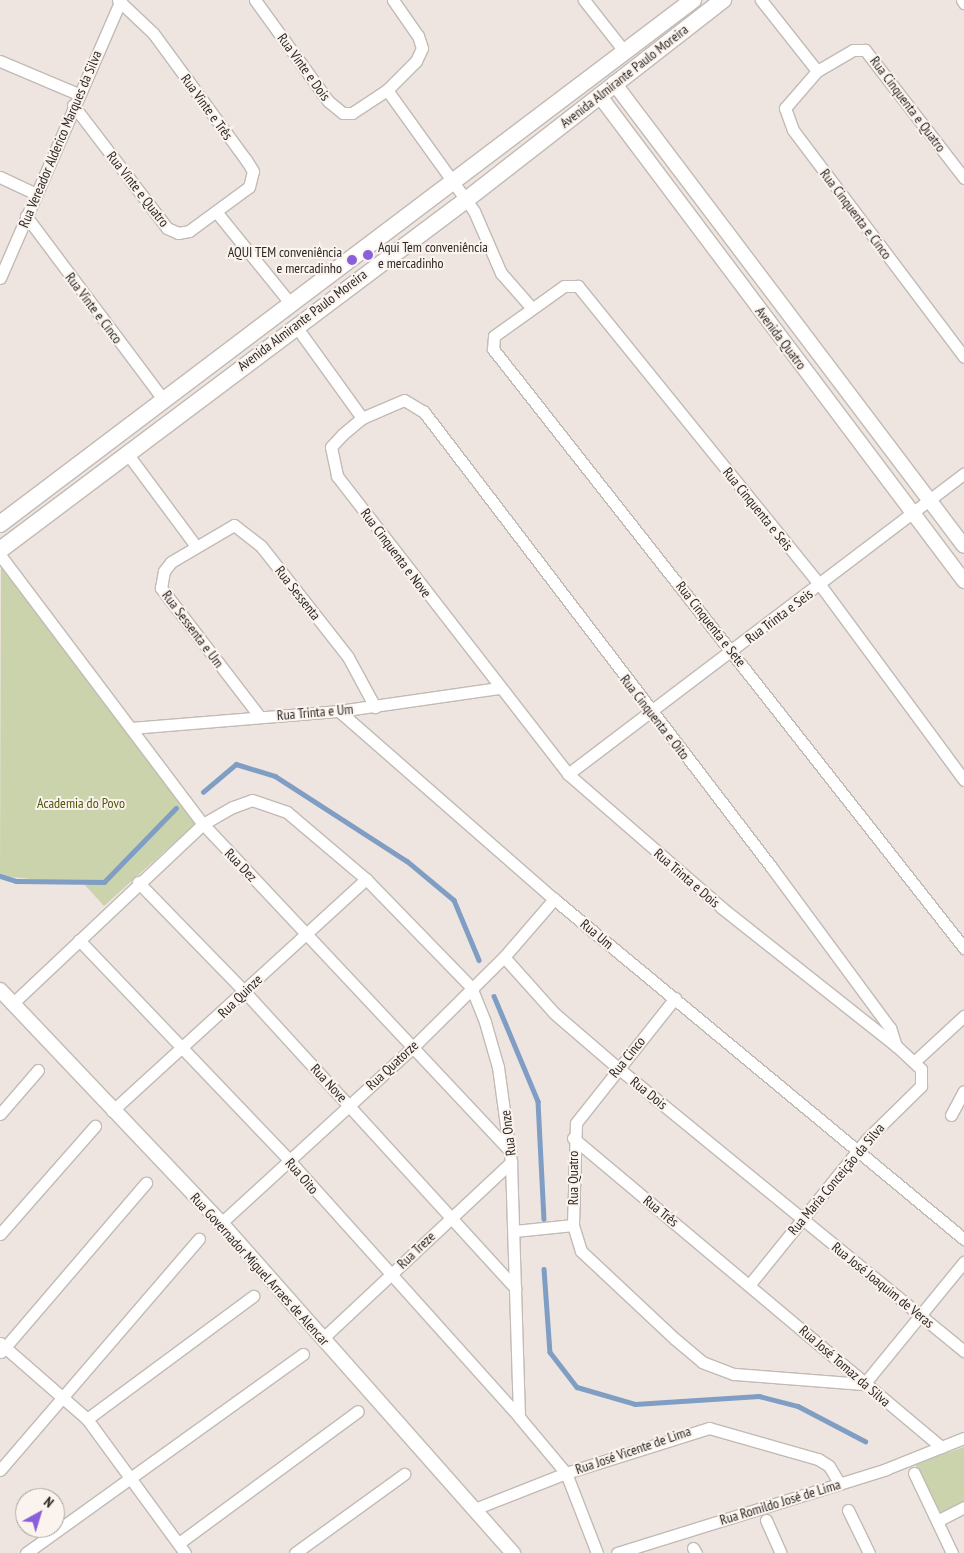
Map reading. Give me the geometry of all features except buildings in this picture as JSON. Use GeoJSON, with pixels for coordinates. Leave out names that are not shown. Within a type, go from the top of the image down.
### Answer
{"type":"FeatureCollection","features":[{"type":"Feature","properties":{"kind":"main road","name":"Avenida Almirante Paulo Moreira"},"geometry":{"type":"LineString","coordinates":[[0,524],[624,50],[693,0]]}},
{"type":"Feature","properties":{"kind":"main road","name":"Avenida Almirante Paulo Moreira"},"geometry":{"type":"LineString","coordinates":[[0,550],[294,325],[466,200],[723,0]]}},
{"type":"Feature","properties":{"kind":"street","name":"Rua Vereador Alderico Marques da Silva"},"geometry":{"type":"LineString","coordinates":[[0,278],[73,105],[120,0]]}},
{"type":"Feature","properties":{"kind":"street","name":"Rua Vinte e Três"},"geometry":{"type":"LineString","coordinates":[[120,0],[153,33],[253,171],[249,187],[218,214]]}},
{"type":"Feature","properties":{"kind":"street","name":"Rua Vinte e Dois"},"geometry":{"type":"LineString","coordinates":[[255,0],[334,108],[352,112],[387,90],[416,61],[422,48],[393,0]]}},
{"type":"Feature","properties":{"kind":"street"},"geometry":{"type":"LineString","coordinates":[[584,0],[624,50]]}},
{"type":"Feature","properties":{"kind":"street"},"geometry":{"type":"LineString","coordinates":[[761,0],[817,70]]}},
{"type":"Feature","properties":{"kind":"street","name":"Rua Cinquenta e Quatro"},"geometry":{"type":"LineString","coordinates":[[817,70],[853,50],[872,55],[964,178]]}},
{"type":"Feature","properties":{"kind":"street"},"geometry":{"type":"LineString","coordinates":[[0,61],[78,94]]}},
{"type":"Feature","properties":{"kind":"street","name":"Rua Cinquenta e Cinco"},"geometry":{"type":"LineString","coordinates":[[817,70],[788,100],[786,119],[964,357]]}},
{"type":"Feature","properties":{"kind":"street","name":"Avenida Quatro"},"geometry":{"type":"LineString","coordinates":[[614,83],[964,546]]}},
{"type":"Feature","properties":{"kind":"street"},"geometry":{"type":"LineString","coordinates":[[387,90],[466,200],[501,273],[530,306]]}},
{"type":"Feature","properties":{"kind":"street","name":"Avenida Quatro"},"geometry":{"type":"LineString","coordinates":[[599,95],[964,581]]}},
{"type":"Feature","properties":{"kind":"street","name":"Rua Vinte e Quatro"},"geometry":{"type":"LineString","coordinates":[[73,105],[167,228],[178,233],[190,231],[218,214]]}},
{"type":"Feature","properties":{"kind":"street"},"geometry":{"type":"LineString","coordinates":[[0,177],[36,194]]}},
{"type":"Feature","properties":{"kind":"street"},"geometry":{"type":"LineString","coordinates":[[218,214],[290,303]]}},
{"type":"Feature","properties":{"kind":"street","name":"Rua Vinte e Cinco"},"geometry":{"type":"LineString","coordinates":[[26,216],[163,399]]}},
{"type":"Feature","properties":{"kind":"street","name":"Rua Cinquenta e Seis"},"geometry":{"type":"LineString","coordinates":[[530,306],[564,286],[578,286],[820,585],[964,780]]}},
{"type":"Feature","properties":{"kind":"street","name":"Rua Cinquenta e Sete"},"geometry":{"type":"LineString","coordinates":[[530,306],[494,336],[493,349],[964,948]]}},
{"type":"Feature","properties":{"kind":"street"},"geometry":{"type":"LineString","coordinates":[[294,325],[362,418]]}},
{"type":"Feature","properties":{"kind":"street","name":"Rua Cinquenta e Oito"},"geometry":{"type":"LineString","coordinates":[[362,418],[404,400],[424,412],[890,1028],[896,1046],[915,1061],[924,1078]]}},
{"type":"Feature","properties":{"kind":"street","name":"Rua Cinquenta e Nove"},"geometry":{"type":"LineString","coordinates":[[362,418],[331,447],[337,476],[498,688]]}},
{"type":"Feature","properties":{"kind":"street"},"geometry":{"type":"LineString","coordinates":[[126,452],[195,545]]}},
{"type":"Feature","properties":{"kind":"street","name":"Rua Trinta e Seis"},"geometry":{"type":"LineString","coordinates":[[568,774],[820,585],[964,473]]}},
{"type":"Feature","properties":{"kind":"street","name":"Rua Sessenta"},"geometry":{"type":"LineString","coordinates":[[195,545],[234,525],[248,532],[348,657],[376,707]]}},
{"type":"Feature","properties":{"kind":"street","name":"Rua Sessenta e Um"},"geometry":{"type":"LineString","coordinates":[[195,545],[164,571],[161,588],[260,717]]}},
{"type":"Feature","properties":{"kind":"street","name":"Rua Dez"},"geometry":{"type":"LineString","coordinates":[[0,555],[203,824],[413,1047],[511,1157]]}},
{"type":"Feature","properties":{"kind":"street","name":"Rua Trinta e Um"},"geometry":{"type":"LineString","coordinates":[[131,728],[376,707],[498,688]]}},
{"type":"Feature","properties":{"kind":"street","name":"Rua Trinta e Dois"},"geometry":{"type":"LineString","coordinates":[[498,688],[568,774],[722,908],[896,1046]]}},
{"type":"Feature","properties":{"kind":"street","name":"Rua Um"},"geometry":{"type":"LineString","coordinates":[[339,711],[554,899],[964,1239]]}},
{"type":"Feature","properties":{"kind":"street","name":"Rua Onze"},"geometry":{"type":"LineString","coordinates":[[203,824],[252,800],[287,812],[366,878],[472,987],[498,1067],[511,1157],[515,1232],[519,1417]]}},
{"type":"Feature","properties":{"kind":"street"},"geometry":{"type":"LineString","coordinates":[[12,1004],[138,882],[203,824]]}},
{"type":"Feature","properties":{"kind":"street","name":"Rua Quinze"},"geometry":{"type":"LineString","coordinates":[[112,1111],[182,1051],[366,878]]}},
{"type":"Feature","properties":{"kind":"street","name":"Rua Nove"},"geometry":{"type":"LineString","coordinates":[[138,882],[245,992],[350,1105],[448,1219],[515,1288]]}},
{"type":"Feature","properties":{"kind":"street","name":"Rua Quatorze"},"geometry":{"type":"LineString","coordinates":[[221,1223],[287,1158],[350,1105],[413,1047],[504,957],[554,899]]}},
{"type":"Feature","properties":{"kind":"street","name":"Rua Oito"},"geometry":{"type":"LineString","coordinates":[[79,940],[182,1051],[287,1158],[389,1276],[519,1417]]}},
{"type":"Feature","properties":{"kind":"street","name":"Rua Dois"},"geometry":{"type":"LineString","coordinates":[[504,957],[543,1002],[618,1068],[803,1219]]}},
{"type":"Feature","properties":{"kind":"street","name":"Rua Governador Miguel Arraes de Alencar"},"geometry":{"type":"LineString","coordinates":[[0,990],[112,1111],[221,1223],[322,1339],[477,1508],[513,1553]]}},
{"type":"Feature","properties":{"kind":"street","name":"Rua Cinco"},"geometry":{"type":"LineString","coordinates":[[580,1116],[675,998]]}},
{"type":"Feature","properties":{"kind":"street"},"geometry":{"type":"LineString","coordinates":[[915,1061],[964,1016]]}},
{"type":"Feature","properties":{"kind":"street"},"geometry":{"type":"LineString","coordinates":[[0,1114],[38,1070]]}},
{"type":"Feature","properties":{"kind":"street","name":"Rua Maria Conceição da Silva"},"geometry":{"type":"LineString","coordinates":[[750,1284],[860,1151],[924,1078]]}},
{"type":"Feature","properties":{"kind":"street"},"geometry":{"type":"LineString","coordinates":[[951,1115],[964,1091]]}},
{"type":"Feature","properties":{"kind":"street","name":"Rua Quatro"},"geometry":{"type":"LineString","coordinates":[[580,1116],[573,1138],[574,1225],[576,1241],[604,1274],[716,1369],[864,1384]]}},
{"type":"Feature","properties":{"kind":"street"},"geometry":{"type":"LineString","coordinates":[[0,1234],[95,1126]]}},
{"type":"Feature","properties":{"kind":"street","name":"Rua Três"},"geometry":{"type":"LineString","coordinates":[[573,1138],[750,1284]]}},
{"type":"Feature","properties":{"kind":"street","name":"Rua Treze"},"geometry":{"type":"LineString","coordinates":[[322,1339],[511,1157]]}},
{"type":"Feature","properties":{"kind":"street"},"geometry":{"type":"LineString","coordinates":[[146,1183],[2,1348],[87,1419],[132,1476],[182,1548],[358,1411]]}},
{"type":"Feature","properties":{"kind":"street","name":"Rua José Joaquim de Veras"},"geometry":{"type":"LineString","coordinates":[[803,1219],[964,1351]]}},
{"type":"Feature","properties":{"kind":"street"},"geometry":{"type":"LineString","coordinates":[[515,1232],[574,1225]]}},
{"type":"Feature","properties":{"kind":"street"},"geometry":{"type":"LineString","coordinates":[[0,1470],[199,1239]]}},
{"type":"Feature","properties":{"kind":"street"},"geometry":{"type":"LineString","coordinates":[[864,1384],[964,1262]]}},
{"type":"Feature","properties":{"kind":"street","name":"Rua José Tomaz da Silva"},"geometry":{"type":"LineString","coordinates":[[750,1284],[864,1384],[941,1447]]}},
{"type":"Feature","properties":{"kind":"street"},"geometry":{"type":"LineString","coordinates":[[87,1419],[252,1296]]}},
{"type":"Feature","properties":{"kind":"street"},"geometry":{"type":"LineString","coordinates":[[26,1553],[303,1354]]}},
{"type":"Feature","properties":{"kind":"street"},"geometry":{"type":"LineString","coordinates":[[519,1417],[566,1473],[596,1553]]}},
{"type":"Feature","properties":{"kind":"street","name":"Rua José Vicente de Lima"},"geometry":{"type":"LineString","coordinates":[[477,1508],[566,1473],[709,1428],[818,1459],[830,1466],[840,1484]]}},
{"type":"Feature","properties":{"kind":"street","name":"Rua Romildo José de Lima"},"geometry":{"type":"LineString","coordinates":[[617,1553],[840,1484],[964,1438]]}},
{"type":"Feature","properties":{"kind":"street"},"geometry":{"type":"LineString","coordinates":[[914,1473],[952,1553]]}},
{"type":"Feature","properties":{"kind":"street"},"geometry":{"type":"LineString","coordinates":[[295,1553],[404,1474]]}},
{"type":"Feature","properties":{"kind":"street"},"geometry":{"type":"LineString","coordinates":[[937,1521],[964,1507]]}},
{"type":"Feature","properties":{"kind":"street"},"geometry":{"type":"LineString","coordinates":[[848,1510],[868,1553]]}},
{"type":"Feature","properties":{"kind":"street"},"geometry":{"type":"LineString","coordinates":[[766,1520],[781,1553]]}},
{"type":"Feature","properties":{"kind":"green space","name":"Academia do Povo"},"geometry":{"type":"Polygon","coordinates":[[[1,564],[197,822],[104,906],[84,884],[0,876],[1,564]]]}},
{"type":"Feature","properties":{"kind":"green space"},"geometry":{"type":"Polygon","coordinates":[[[964,1447],[964,1502],[941,1513],[915,1464],[964,1447]]]}},
{"type":"Feature","properties":{"kind":"waterway"},"geometry":{"type":"LineString","coordinates":[[203,792],[236,764],[275,776],[407,861],[454,900],[479,960]]}},
{"type":"Feature","properties":{"kind":"waterway"},"geometry":{"type":"LineString","coordinates":[[0,876],[16,881],[104,882],[176,808]]}},
{"type":"Feature","properties":{"kind":"waterway"},"geometry":{"type":"LineString","coordinates":[[494,996],[538,1101],[544,1219]]}},
{"type":"Feature","properties":{"kind":"waterway"},"geometry":{"type":"LineString","coordinates":[[544,1269],[550,1352],[577,1387],[635,1404],[759,1396],[798,1406],[865,1441]]}},
{"type":"Feature","properties":{"kind":"place","name":"Aqui Tem conveniência e mercadinho"},"geometry":{"type":"Point","coordinates":[368,255]}},
{"type":"Feature","properties":{"kind":"place","name":"AQUI TEM conveniência e mercadinho"},"geometry":{"type":"Point","coordinates":[352,260]}}]}
